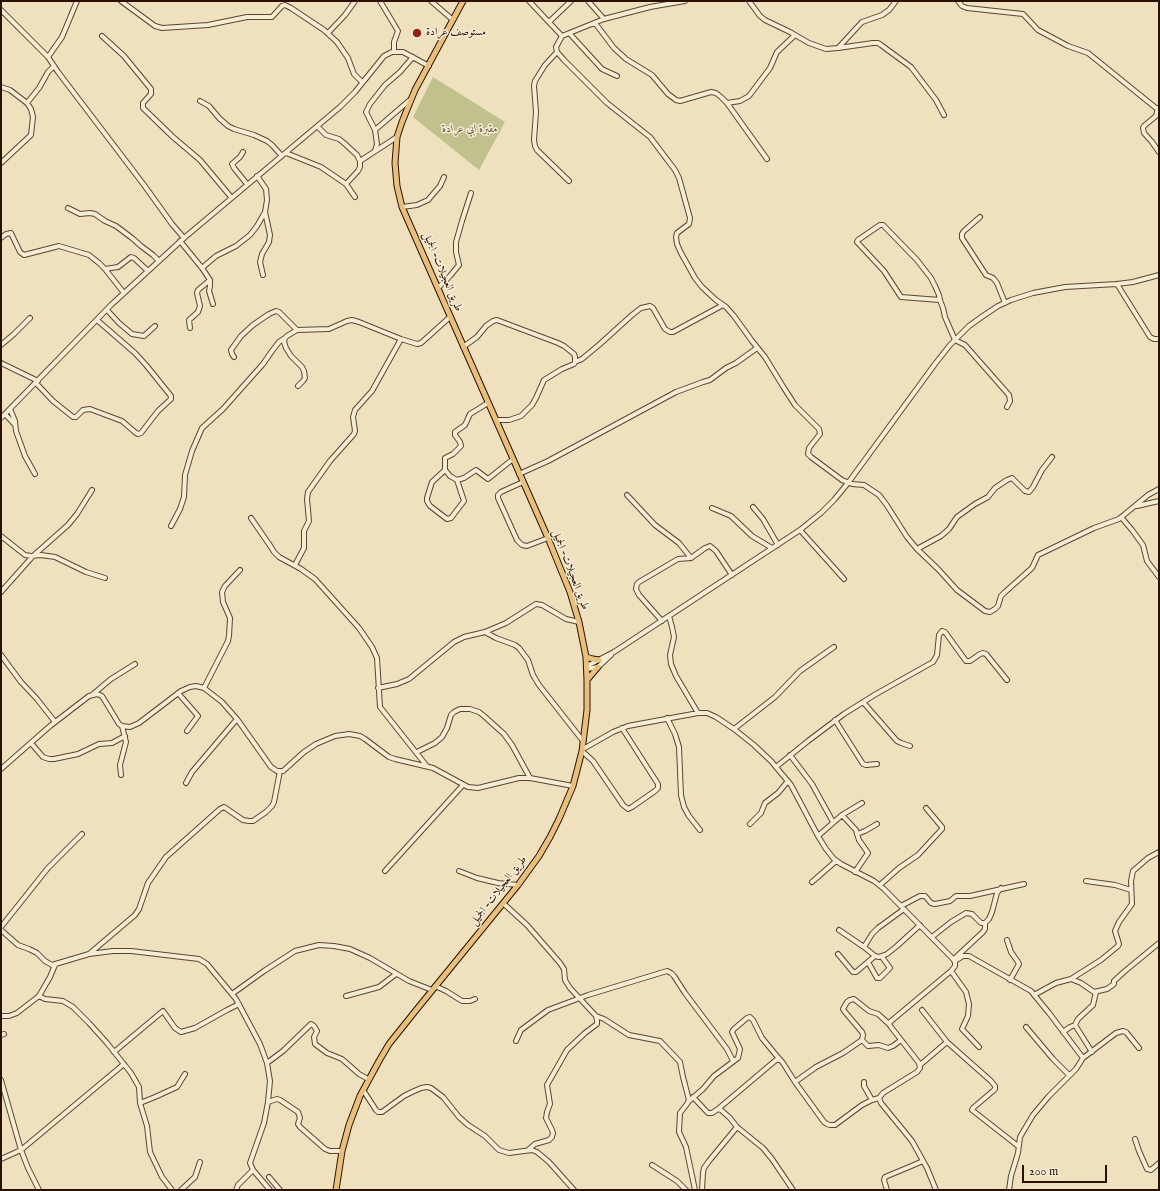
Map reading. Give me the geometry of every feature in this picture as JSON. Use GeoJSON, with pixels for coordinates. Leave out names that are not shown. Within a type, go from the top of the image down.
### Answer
{"type":"FeatureCollection","features":[{"type":"Feature","properties":{"kind":"main road","name":"طريق العجيلات- الجميل"},"geometry":{"type":"LineString","coordinates":[[336,1190],[342,1150],[349,1126],[368,1079],[390,1044],[434,988],[504,904],[539,856],[550,837],[573,786],[582,750],[587,710],[586,657],[579,622],[570,592],[548,538],[402,207],[397,186],[394,164],[402,122],[412,97],[463,1]]}},
{"type":"Feature","properties":{"kind":"main road"},"geometry":{"type":"LineString","coordinates":[[586,657],[599,660]]}},
{"type":"Feature","properties":{"kind":"main road"},"geometry":{"type":"LineString","coordinates":[[587,680],[598,667]]}},
{"type":"Feature","properties":{"kind":"street"},"geometry":{"type":"LineString","coordinates":[[48,57],[62,37],[78,1]]}},
{"type":"Feature","properties":{"kind":"street"},"geometry":{"type":"LineString","coordinates":[[121,1],[158,28],[208,25],[247,17],[272,17],[284,5],[291,8],[328,33],[337,42],[348,58],[354,74],[362,82]]}},
{"type":"Feature","properties":{"kind":"street"},"geometry":{"type":"LineString","coordinates":[[328,33],[345,15],[355,1]]}},
{"type":"Feature","properties":{"kind":"street"},"geometry":{"type":"LineString","coordinates":[[380,1],[398,31],[394,42],[394,51]]}},
{"type":"Feature","properties":{"kind":"street"},"geometry":{"type":"LineString","coordinates":[[431,1],[453,20]]}},
{"type":"Feature","properties":{"kind":"street"},"geometry":{"type":"LineString","coordinates":[[529,1],[562,36]]}},
{"type":"Feature","properties":{"kind":"street"},"geometry":{"type":"LineString","coordinates":[[549,22],[571,1]]}},
{"type":"Feature","properties":{"kind":"street"},"geometry":{"type":"LineString","coordinates":[[588,1],[604,19]]}},
{"type":"Feature","properties":{"kind":"street"},"geometry":{"type":"LineString","coordinates":[[685,1],[650,7],[604,19],[562,36],[556,46],[557,52],[607,103],[650,137],[675,170],[679,178],[690,218],[689,224],[678,233],[676,237],[677,244],[687,265],[702,287],[726,307],[734,316],[773,369],[795,405],[819,429],[820,434],[809,448],[809,456],[842,480],[848,483],[864,485],[879,495],[907,537],[917,549],[957,590],[984,611],[990,612],[998,606],[1001,596],[1032,568],[1038,555],[1052,547],[1121,517],[1159,488]]}},
{"type":"Feature","properties":{"kind":"street"},"geometry":{"type":"LineString","coordinates":[[749,1],[762,19],[826,49],[878,43],[911,67],[936,100],[944,115]]}},
{"type":"Feature","properties":{"kind":"street"},"geometry":{"type":"LineString","coordinates":[[838,48],[862,22],[882,15],[889,10],[896,1]]}},
{"type":"Feature","properties":{"kind":"street"},"geometry":{"type":"LineString","coordinates":[[958,1],[966,8],[1023,14],[1038,30],[1068,46],[1088,53],[1105,68],[1156,108],[1158,108],[1156,116],[1143,128],[1144,133],[1159,152]]}},
{"type":"Feature","properties":{"kind":"street"},"geometry":{"type":"LineString","coordinates":[[1,10],[48,57],[144,185],[210,280],[208,291],[213,304]]}},
{"type":"Feature","properties":{"kind":"street"},"geometry":{"type":"LineString","coordinates":[[595,23],[614,48],[626,59],[652,75],[668,94],[676,100],[680,101],[711,92],[716,93],[727,103],[767,159]]}},
{"type":"Feature","properties":{"kind":"street"},"geometry":{"type":"LineString","coordinates":[[570,34],[602,69],[617,76]]}},
{"type":"Feature","properties":{"kind":"street"},"geometry":{"type":"LineString","coordinates":[[727,103],[740,101],[749,96],[770,68],[777,52],[795,35]]}},
{"type":"Feature","properties":{"kind":"street"},"geometry":{"type":"LineString","coordinates":[[102,36],[124,56],[151,89],[151,94],[142,103],[143,108],[174,138],[200,160],[231,197]]}},
{"type":"Feature","properties":{"kind":"street"},"geometry":{"type":"LineString","coordinates":[[1,418],[124,293],[182,239],[231,197],[318,127],[340,107],[380,60],[388,53],[394,51],[404,52],[428,66]]}},
{"type":"Feature","properties":{"kind":"street"},"geometry":{"type":"LineString","coordinates":[[557,52],[535,81],[536,112],[534,140],[537,150],[570,181]]}},
{"type":"Feature","properties":{"kind":"street"},"geometry":{"type":"LineString","coordinates":[[375,151],[377,144],[376,130],[366,112],[368,107],[385,85],[400,72],[413,57]]}},
{"type":"Feature","properties":{"kind":"street"},"geometry":{"type":"LineString","coordinates":[[27,103],[39,88],[48,72],[54,66]]}},
{"type":"Feature","properties":{"kind":"street"},"geometry":{"type":"LineString","coordinates":[[1,87],[10,90],[27,103],[31,109],[33,117],[31,135],[1,163]]}},
{"type":"Feature","properties":{"kind":"street"},"geometry":{"type":"LineString","coordinates":[[376,130],[412,97]]}},
{"type":"Feature","properties":{"kind":"street"},"geometry":{"type":"LineString","coordinates":[[200,101],[209,106],[228,126],[267,141],[282,156]]}},
{"type":"Feature","properties":{"kind":"street"},"geometry":{"type":"LineString","coordinates":[[318,127],[326,135],[339,139],[344,143],[360,161],[358,171],[346,184]]}},
{"type":"Feature","properties":{"kind":"street"},"geometry":{"type":"LineString","coordinates":[[360,161],[398,137]]}},
{"type":"Feature","properties":{"kind":"street"},"geometry":{"type":"LineString","coordinates":[[243,152],[232,164],[248,184]]}},
{"type":"Feature","properties":{"kind":"street"},"geometry":{"type":"LineString","coordinates":[[286,153],[321,167],[346,184],[355,197]]}},
{"type":"Feature","properties":{"kind":"street"},"geometry":{"type":"LineString","coordinates":[[202,268],[216,256],[236,246],[250,235],[257,226],[265,212],[267,200],[266,189],[257,176]]}},
{"type":"Feature","properties":{"kind":"street"},"geometry":{"type":"LineString","coordinates":[[402,207],[417,205],[428,200],[440,186],[444,177]]}},
{"type":"Feature","properties":{"kind":"street"},"geometry":{"type":"LineString","coordinates":[[438,288],[459,264],[456,252],[456,242],[471,193]]}},
{"type":"Feature","properties":{"kind":"street"},"geometry":{"type":"LineString","coordinates":[[68,208],[80,214],[90,212],[116,226],[129,235],[159,261]]}},
{"type":"Feature","properties":{"kind":"street"},"geometry":{"type":"LineString","coordinates":[[263,275],[260,262],[262,254],[269,242],[270,235],[265,212]]}},
{"type":"Feature","properties":{"kind":"street"},"geometry":{"type":"LineString","coordinates":[[980,217],[964,231],[962,238],[986,275],[993,278],[997,283],[1005,303]]}},
{"type":"Feature","properties":{"kind":"street"},"geometry":{"type":"LineString","coordinates":[[940,300],[901,297],[884,270],[857,242],[858,240],[880,225],[885,226],[917,260],[935,286],[940,300],[945,317],[955,340],[964,345],[1009,395],[1010,402],[1007,407]]}},
{"type":"Feature","properties":{"kind":"street"},"geometry":{"type":"LineString","coordinates":[[1,238],[6,234],[11,234],[20,252],[24,255],[61,246],[68,250],[89,255],[99,263],[124,293]]}},
{"type":"Feature","properties":{"kind":"street"},"geometry":{"type":"LineString","coordinates":[[104,269],[118,267],[131,257],[148,271]]}},
{"type":"Feature","properties":{"kind":"street"},"geometry":{"type":"LineString","coordinates":[[587,668],[662,621],[800,530],[821,513],[848,483],[934,364],[955,340],[974,322],[1005,303],[1046,290],[1065,287],[1133,282],[1159,275]]}},
{"type":"Feature","properties":{"kind":"street"},"geometry":{"type":"LineString","coordinates":[[190,328],[189,320],[198,312],[200,306],[197,293],[198,290],[210,280]]}},
{"type":"Feature","properties":{"kind":"street"},"geometry":{"type":"LineString","coordinates":[[1117,284],[1150,337],[1159,339]]}},
{"type":"Feature","properties":{"kind":"street"},"geometry":{"type":"LineString","coordinates":[[496,420],[509,420],[520,416],[532,405],[544,380],[555,372],[582,358],[641,308],[650,306],[653,308],[665,329],[673,332],[723,305]]}},
{"type":"Feature","properties":{"kind":"street"},"geometry":{"type":"LineString","coordinates":[[107,310],[132,334],[144,336],[155,326]]}},
{"type":"Feature","properties":{"kind":"street"},"geometry":{"type":"LineString","coordinates":[[234,357],[232,350],[241,336],[253,325],[276,311],[279,312],[297,330]]}},
{"type":"Feature","properties":{"kind":"street"},"geometry":{"type":"LineString","coordinates":[[171,526],[180,509],[184,497],[185,475],[192,451],[202,428],[222,409],[263,364],[279,342],[297,330],[329,329],[352,320],[417,344],[421,343],[450,317]]}},
{"type":"Feature","properties":{"kind":"street"},"geometry":{"type":"LineString","coordinates":[[1,345],[30,318]]}},
{"type":"Feature","properties":{"kind":"street"},"geometry":{"type":"LineString","coordinates":[[1,364],[37,382],[53,401],[73,417],[76,417],[83,410],[90,409],[122,421],[138,434],[142,433],[158,411],[171,400],[171,396],[138,357],[97,320]]}},
{"type":"Feature","properties":{"kind":"street"},"geometry":{"type":"LineString","coordinates":[[463,347],[477,338],[486,326],[497,320],[564,346],[576,356],[576,362]]}},
{"type":"Feature","properties":{"kind":"street"},"geometry":{"type":"LineString","coordinates":[[285,338],[284,342],[286,348],[304,371],[305,378],[298,386]]}},
{"type":"Feature","properties":{"kind":"street"},"geometry":{"type":"LineString","coordinates":[[295,565],[304,548],[304,531],[309,521],[307,504],[308,492],[318,476],[354,434],[353,417],[355,410],[372,392],[401,339]]}},
{"type":"Feature","properties":{"kind":"street"},"geometry":{"type":"LineString","coordinates":[[519,474],[553,459],[659,400],[676,392],[710,380],[757,348]]}},
{"type":"Feature","properties":{"kind":"street"},"geometry":{"type":"LineString","coordinates":[[445,470],[432,482],[427,501],[437,512],[447,519],[451,518],[464,501],[457,480],[450,476],[445,470],[445,458],[453,454],[461,446],[455,432],[465,425],[470,414],[488,403]]}},
{"type":"Feature","properties":{"kind":"street"},"geometry":{"type":"LineString","coordinates":[[10,409],[16,426],[18,438],[25,456],[35,474]]}},
{"type":"Feature","properties":{"kind":"street"},"geometry":{"type":"LineString","coordinates":[[5,414],[16,426]]}},
{"type":"Feature","properties":{"kind":"street"},"geometry":{"type":"LineString","coordinates":[[917,549],[941,536],[949,529],[957,517],[988,497],[996,488],[1008,480],[1012,478],[1025,491],[1029,492],[1042,470],[1052,457]]}},
{"type":"Feature","properties":{"kind":"street"},"geometry":{"type":"LineString","coordinates":[[457,480],[464,478],[476,470],[489,478],[513,459]]}},
{"type":"Feature","properties":{"kind":"street"},"geometry":{"type":"LineString","coordinates":[[523,482],[501,492],[498,495],[498,498],[518,540],[522,545],[526,546],[548,538]]}},
{"type":"Feature","properties":{"kind":"street"},"geometry":{"type":"LineString","coordinates":[[1,592],[33,556],[68,525],[77,514],[92,490]]}},
{"type":"Feature","properties":{"kind":"street"},"geometry":{"type":"LineString","coordinates":[[627,496],[655,525],[678,543],[691,558]]}},
{"type":"Feature","properties":{"kind":"street"},"geometry":{"type":"LineString","coordinates":[[1135,506],[1159,501]]}},
{"type":"Feature","properties":{"kind":"street"},"geometry":{"type":"LineString","coordinates":[[753,507],[763,519],[778,544]]}},
{"type":"Feature","properties":{"kind":"street"},"geometry":{"type":"LineString","coordinates":[[712,508],[731,516],[752,536],[772,548]]}},
{"type":"Feature","properties":{"kind":"street"},"geometry":{"type":"LineString","coordinates":[[1121,517],[1143,545],[1147,561],[1159,577]]}},
{"type":"Feature","properties":{"kind":"street"},"geometry":{"type":"LineString","coordinates":[[251,518],[274,552],[279,557],[295,565],[324,587],[367,639],[377,658],[379,704],[382,710],[426,765]]}},
{"type":"Feature","properties":{"kind":"street"},"geometry":{"type":"LineString","coordinates":[[800,530],[844,579]]}},
{"type":"Feature","properties":{"kind":"street"},"geometry":{"type":"LineString","coordinates":[[1,536],[22,554],[28,556],[41,554],[55,557],[86,572],[105,578]]}},
{"type":"Feature","properties":{"kind":"street"},"geometry":{"type":"LineString","coordinates":[[662,621],[639,595],[636,586],[639,582],[676,561],[691,558],[710,546],[716,551],[732,575]]}},
{"type":"Feature","properties":{"kind":"street"},"geometry":{"type":"LineString","coordinates":[[204,688],[228,641],[229,636],[230,618],[222,592],[225,586],[240,570]]}},
{"type":"Feature","properties":{"kind":"street"},"geometry":{"type":"LineString","coordinates":[[378,688],[404,682],[454,642],[464,637],[485,632],[506,624],[533,605],[539,603],[566,619],[579,622]]}},
{"type":"Feature","properties":{"kind":"street"},"geometry":{"type":"LineString","coordinates":[[669,616],[674,637],[670,654],[671,664],[676,676],[698,713]]}},
{"type":"Feature","properties":{"kind":"street"},"geometry":{"type":"LineString","coordinates":[[776,767],[835,720],[863,702],[934,662],[937,655],[939,635],[942,631],[945,632],[966,661],[970,661],[980,654],[986,654],[1007,680]]}},
{"type":"Feature","properties":{"kind":"street"},"geometry":{"type":"LineString","coordinates":[[485,632],[496,638],[516,645],[519,648],[528,660],[538,685],[583,742]]}},
{"type":"Feature","properties":{"kind":"street"},"geometry":{"type":"LineString","coordinates":[[734,729],[775,697],[800,671],[834,647]]}},
{"type":"Feature","properties":{"kind":"street"},"geometry":{"type":"LineString","coordinates":[[587,668],[598,667],[614,652]]}},
{"type":"Feature","properties":{"kind":"street"},"geometry":{"type":"LineString","coordinates":[[1,655],[21,682],[55,722]]}},
{"type":"Feature","properties":{"kind":"street"},"geometry":{"type":"LineString","coordinates":[[1,769],[85,698],[135,664]]}},
{"type":"Feature","properties":{"kind":"street"},"geometry":{"type":"LineString","coordinates":[[91,695],[97,694],[102,696],[116,721],[122,726],[130,727],[135,726],[178,693],[190,687],[200,686],[222,702],[237,719],[274,770],[280,771],[288,767],[304,752],[316,744],[344,734],[360,736],[389,757],[426,765],[439,770],[463,785],[478,788],[519,778],[530,778],[573,786]]}},
{"type":"Feature","properties":{"kind":"street"},"geometry":{"type":"LineString","coordinates":[[178,693],[198,716],[187,731]]}},
{"type":"Feature","properties":{"kind":"street"},"geometry":{"type":"LineString","coordinates":[[863,702],[896,741],[910,746]]}},
{"type":"Feature","properties":{"kind":"street"},"geometry":{"type":"LineString","coordinates":[[417,752],[435,743],[442,737],[447,728],[451,715],[454,712],[460,709],[470,709],[479,712],[504,734],[530,778]]}},
{"type":"Feature","properties":{"kind":"street"},"geometry":{"type":"LineString","coordinates":[[622,728],[658,784],[658,788],[655,791],[632,807],[626,808],[593,761],[582,750],[622,728],[635,724],[698,713],[712,714],[734,729],[754,745],[788,781],[818,836],[836,861],[880,885],[954,960],[955,966],[951,971],[889,1024]]}},
{"type":"Feature","properties":{"kind":"street"},"geometry":{"type":"LineString","coordinates":[[667,718],[678,740],[681,795],[684,807],[700,830]]}},
{"type":"Feature","properties":{"kind":"street"},"geometry":{"type":"LineString","coordinates":[[186,783],[192,772],[237,719]]}},
{"type":"Feature","properties":{"kind":"street"},"geometry":{"type":"LineString","coordinates":[[835,720],[863,764],[866,766],[877,764]]}},
{"type":"Feature","properties":{"kind":"street"},"geometry":{"type":"LineString","coordinates":[[121,775],[120,765],[126,742],[122,726]]}},
{"type":"Feature","properties":{"kind":"street"},"geometry":{"type":"LineString","coordinates":[[31,743],[43,757],[54,759],[78,754],[99,744],[112,743],[125,736]]}},
{"type":"Feature","properties":{"kind":"street"},"geometry":{"type":"LineString","coordinates":[[790,755],[808,779],[833,822]]}},
{"type":"Feature","properties":{"kind":"street"},"geometry":{"type":"LineString","coordinates":[[89,954],[135,915],[139,909],[148,883],[166,857],[220,809],[224,807],[243,820],[249,821],[253,821],[266,812],[274,802],[280,771]]}},
{"type":"Feature","properties":{"kind":"street"},"geometry":{"type":"LineString","coordinates":[[750,824],[761,813],[765,803],[788,781]]}},
{"type":"Feature","properties":{"kind":"street"},"geometry":{"type":"LineString","coordinates":[[385,871],[463,785]]}},
{"type":"Feature","properties":{"kind":"street"},"geometry":{"type":"LineString","coordinates":[[818,836],[842,815],[862,803]]}},
{"type":"Feature","properties":{"kind":"street"},"geometry":{"type":"LineString","coordinates":[[880,885],[895,871],[918,855],[942,829],[942,827],[926,808]]}},
{"type":"Feature","properties":{"kind":"street"},"geometry":{"type":"LineString","coordinates":[[842,815],[856,830],[859,840],[868,854],[856,872]]}},
{"type":"Feature","properties":{"kind":"street"},"geometry":{"type":"LineString","coordinates":[[857,834],[877,824]]}},
{"type":"Feature","properties":{"kind":"street"},"geometry":{"type":"LineString","coordinates":[[82,834],[48,868],[1,928],[18,945],[29,949],[45,962],[52,965],[89,954],[113,951],[131,951],[199,959],[207,964],[239,1004],[260,1044],[267,1063],[270,1081],[268,1102],[264,1123],[250,1163],[253,1170],[270,1190]]}},
{"type":"Feature","properties":{"kind":"street"},"geometry":{"type":"LineString","coordinates":[[1034,995],[1056,983],[1071,979],[1101,960],[1118,946],[1119,944],[1115,932],[1118,922],[1132,904],[1131,881],[1133,871],[1148,858],[1159,852]]}},
{"type":"Feature","properties":{"kind":"street"},"geometry":{"type":"LineString","coordinates":[[812,882],[836,861]]}},
{"type":"Feature","properties":{"kind":"street"},"geometry":{"type":"LineString","coordinates":[[459,871],[498,884],[518,885]]}},
{"type":"Feature","properties":{"kind":"street"},"geometry":{"type":"LineString","coordinates":[[1086,881],[1115,885],[1131,890]]}},
{"type":"Feature","properties":{"kind":"street"},"geometry":{"type":"LineString","coordinates":[[864,947],[872,934],[878,928],[903,907],[920,896],[925,896],[934,904],[950,900],[956,896],[964,897],[1024,884]]}},
{"type":"Feature","properties":{"kind":"street"},"geometry":{"type":"LineString","coordinates":[[954,960],[983,932],[985,923],[990,917],[997,893],[1001,888]]}},
{"type":"Feature","properties":{"kind":"street"},"geometry":{"type":"LineString","coordinates":[[989,892],[995,899]]}},
{"type":"Feature","properties":{"kind":"street"},"geometry":{"type":"LineString","coordinates":[[504,904],[527,925],[560,963],[564,969],[567,985],[596,1016],[604,1019],[629,1035],[658,1040],[663,1043],[679,1060],[688,1102]]}},
{"type":"Feature","properties":{"kind":"street"},"geometry":{"type":"LineString","coordinates":[[932,937],[951,922],[966,913],[972,914],[981,923],[985,923]]}},
{"type":"Feature","properties":{"kind":"street"},"geometry":{"type":"LineString","coordinates":[[839,930],[875,956],[882,957],[897,946],[920,925]]}},
{"type":"Feature","properties":{"kind":"street"},"geometry":{"type":"LineString","coordinates":[[1007,940],[1011,952],[1019,964],[1010,980]]}},
{"type":"Feature","properties":{"kind":"street"},"geometry":{"type":"LineString","coordinates":[[1071,979],[1096,992],[1109,988],[1125,971],[1159,943]]}},
{"type":"Feature","properties":{"kind":"street"},"geometry":{"type":"LineString","coordinates":[[232,994],[295,951],[320,945],[350,949],[370,958],[409,981],[446,991],[462,1001],[470,1001],[475,999]]}},
{"type":"Feature","properties":{"kind":"street"},"geometry":{"type":"LineString","coordinates":[[838,954],[853,972],[856,972],[875,956]]}},
{"type":"Feature","properties":{"kind":"street"},"geometry":{"type":"LineString","coordinates":[[954,960],[963,956],[969,956],[1027,989],[1034,995],[1083,1058]]}},
{"type":"Feature","properties":{"kind":"street"},"geometry":{"type":"LineString","coordinates":[[868,962],[877,978],[880,978],[890,968],[882,957]]}},
{"type":"Feature","properties":{"kind":"street"},"geometry":{"type":"LineString","coordinates":[[1,1016],[9,1016],[17,1013],[39,996],[55,965]]}},
{"type":"Feature","properties":{"kind":"street"},"geometry":{"type":"LineString","coordinates":[[516,1042],[518,1034],[521,1030],[550,1008],[669,971],[727,1049],[733,1061]]}},
{"type":"Feature","properties":{"kind":"street"},"geometry":{"type":"LineString","coordinates":[[951,971],[966,992],[969,1004],[968,1016],[962,1029],[979,1047]]}},
{"type":"Feature","properties":{"kind":"street"},"geometry":{"type":"LineString","coordinates":[[346,996],[379,987],[396,974]]}},
{"type":"Feature","properties":{"kind":"street"},"geometry":{"type":"LineString","coordinates":[[1063,1032],[1075,1025],[1078,1019],[1093,1005],[1096,992]]}},
{"type":"Feature","properties":{"kind":"street"},"geometry":{"type":"LineString","coordinates":[[575,994],[588,995]]}},
{"type":"Feature","properties":{"kind":"street"},"geometry":{"type":"LineString","coordinates":[[39,996],[45,999],[63,1002],[73,1007],[90,1023],[131,1073],[139,1087],[140,1103],[147,1126],[150,1152],[162,1177],[172,1190]]}},
{"type":"Feature","properties":{"kind":"street"},"geometry":{"type":"LineString","coordinates":[[795,1082],[816,1067],[843,1053],[862,1040],[862,1032],[843,1010],[845,1004],[854,999],[869,1011],[878,1014],[889,1024],[920,1065]]}},
{"type":"Feature","properties":{"kind":"street"},"geometry":{"type":"LineString","coordinates":[[114,1052],[163,1011],[175,1028],[181,1032],[195,1028],[239,1004]]}},
{"type":"Feature","properties":{"kind":"street"},"geometry":{"type":"LineString","coordinates":[[922,1010],[947,1042],[995,1086],[995,1089],[972,1108],[972,1110],[1018,1146]]}},
{"type":"Feature","properties":{"kind":"street"},"geometry":{"type":"LineString","coordinates":[[596,1016],[597,1024]]}},
{"type":"Feature","properties":{"kind":"street"},"geometry":{"type":"LineString","coordinates":[[695,1190],[686,1147],[679,1132],[680,1113],[688,1102],[703,1089],[714,1076],[739,1056],[740,1049],[732,1036],[732,1030],[747,1018],[750,1017],[753,1020],[762,1038],[777,1058],[786,1066],[795,1082],[824,1122],[830,1126],[835,1125],[862,1105],[879,1098],[884,1093],[917,1072],[920,1065],[947,1042]]}},
{"type":"Feature","properties":{"kind":"street"},"geometry":{"type":"LineString","coordinates":[[528,1150],[535,1144],[548,1140],[552,1137],[553,1133],[546,1118],[550,1104],[547,1085],[567,1050],[585,1033],[604,1019]]}},
{"type":"Feature","properties":{"kind":"street"},"geometry":{"type":"LineString","coordinates":[[267,1063],[283,1051],[311,1024],[317,1031],[314,1037],[315,1044],[327,1053],[342,1059],[350,1068],[368,1079]]}},
{"type":"Feature","properties":{"kind":"street"},"geometry":{"type":"LineString","coordinates":[[1075,1025],[1092,1052]]}},
{"type":"Feature","properties":{"kind":"street"},"geometry":{"type":"LineString","coordinates":[[1026,1027],[1053,1059],[1069,1075]]}},
{"type":"Feature","properties":{"kind":"street"},"geometry":{"type":"LineString","coordinates":[[1009,1190],[1011,1176],[1018,1153],[1019,1141],[1023,1130],[1048,1096],[1077,1067],[1083,1058],[1114,1034],[1122,1031],[1126,1032],[1139,1048]]}},
{"type":"Feature","properties":{"kind":"street"},"geometry":{"type":"LineString","coordinates":[[862,1040],[868,1046],[879,1045],[888,1048],[901,1040]]}},
{"type":"Feature","properties":{"kind":"street"},"geometry":{"type":"LineString","coordinates":[[693,1097],[708,1113],[712,1113],[777,1058]]}},
{"type":"Feature","properties":{"kind":"street"},"geometry":{"type":"LineString","coordinates":[[1,1159],[20,1150],[124,1064]]}},
{"type":"Feature","properties":{"kind":"street"},"geometry":{"type":"LineString","coordinates":[[140,1103],[177,1087],[185,1074]]}},
{"type":"Feature","properties":{"kind":"street"},"geometry":{"type":"LineString","coordinates":[[1,1080],[20,1150],[39,1190]]}},
{"type":"Feature","properties":{"kind":"street"},"geometry":{"type":"LineString","coordinates":[[864,1082],[864,1086],[872,1100]]}},
{"type":"Feature","properties":{"kind":"street"},"geometry":{"type":"LineString","coordinates":[[363,1090],[376,1110],[378,1112],[382,1112],[412,1092],[421,1088],[431,1088],[443,1097],[471,1128],[486,1136],[499,1150],[509,1153],[528,1150],[540,1154],[574,1190]]}},
{"type":"Feature","properties":{"kind":"street"},"geometry":{"type":"LineString","coordinates":[[879,1098],[881,1103],[912,1141],[936,1190]]}},
{"type":"Feature","properties":{"kind":"street"},"geometry":{"type":"LineString","coordinates":[[268,1102],[277,1099],[298,1112],[300,1118],[298,1124],[300,1127],[325,1149],[330,1152],[342,1150]]}},
{"type":"Feature","properties":{"kind":"street"},"geometry":{"type":"LineString","coordinates":[[718,1109],[730,1118],[737,1128],[767,1152],[793,1190]]}},
{"type":"Feature","properties":{"kind":"street"},"geometry":{"type":"LineString","coordinates":[[702,1190],[704,1168],[737,1128]]}},
{"type":"Feature","properties":{"kind":"street"},"geometry":{"type":"LineString","coordinates":[[1135,1139],[1147,1169],[1151,1170],[1159,1163]]}},
{"type":"Feature","properties":{"kind":"street"},"geometry":{"type":"LineString","coordinates":[[181,1190],[195,1177],[200,1162]]}},
{"type":"Feature","properties":{"kind":"street"},"geometry":{"type":"LineString","coordinates":[[887,1190],[884,1180],[885,1177],[923,1162]]}},
{"type":"Feature","properties":{"kind":"street"},"geometry":{"type":"LineString","coordinates":[[652,1165],[677,1181],[686,1190]]}},
{"type":"Feature","properties":{"kind":"street"},"geometry":{"type":"LineString","coordinates":[[236,1190],[241,1182],[253,1170]]}},
{"type":"Feature","properties":{"kind":"street"},"geometry":{"type":"LineString","coordinates":[[269,1177],[280,1190]]}},
{"type":"Feature","properties":{"kind":"green space","name":"مقبرة ابي عرادة"},"geometry":{"type":"Polygon","coordinates":[[[433,77],[505,122],[479,170],[413,117],[433,77]]]}},
{"type":"Feature","properties":{"kind":"place","name":"مستوصف عرادة"},"geometry":{"type":"Point","coordinates":[417,33]}}]}
